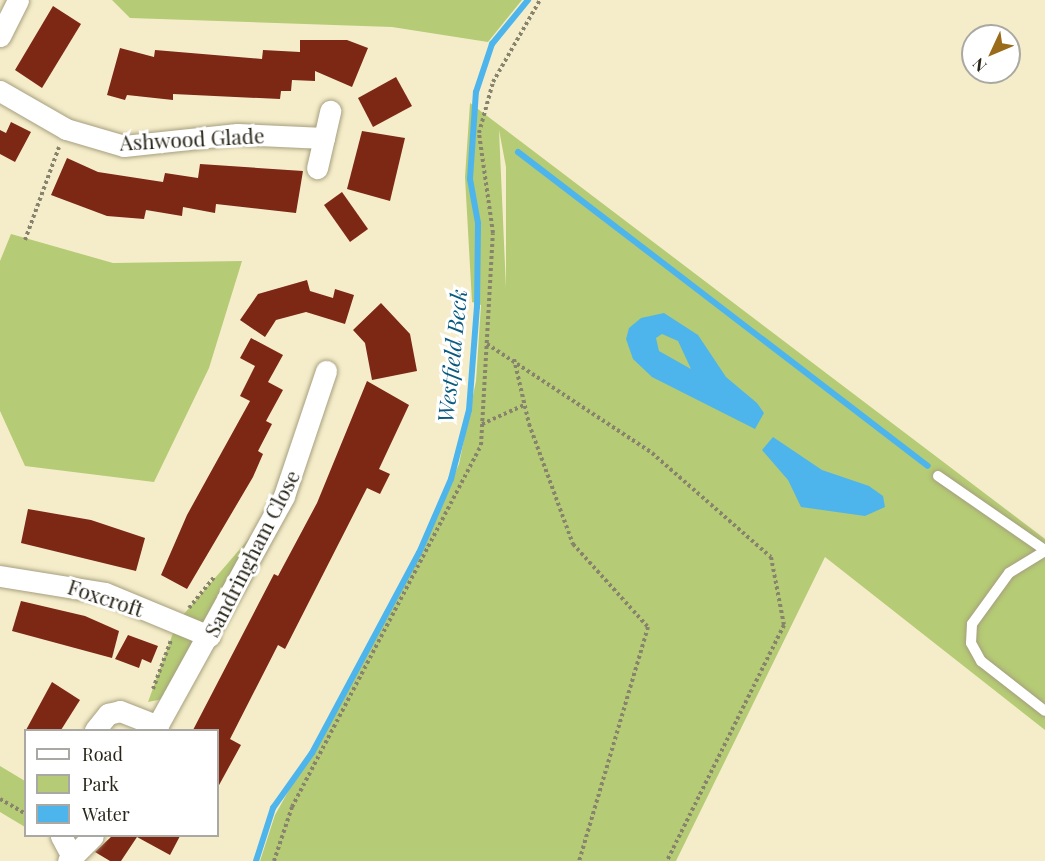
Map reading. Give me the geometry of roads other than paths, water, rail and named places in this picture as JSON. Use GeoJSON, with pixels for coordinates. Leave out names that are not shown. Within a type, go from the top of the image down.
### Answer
{"type":"FeatureCollection","features":[{"type":"Feature","properties":{"kind":"street"},"geometry":{"type":"LineString","coordinates":[[0,36],[18,0]]}},
{"type":"Feature","properties":{"kind":"street","name":"Ashwood Glade"},"geometry":{"type":"LineString","coordinates":[[0,91],[66,129],[124,146],[237,134],[324,138]]}},
{"type":"Feature","properties":{"kind":"street"},"geometry":{"type":"LineString","coordinates":[[318,168],[330,111]]}},
{"type":"Feature","properties":{"kind":"street","name":"Sandringham Close"},"geometry":{"type":"LineString","coordinates":[[96,729],[108,714],[120,711],[156,728],[209,636],[284,496],[326,371]]}},
{"type":"Feature","properties":{"kind":"street","name":"Foxcroft"},"geometry":{"type":"LineString","coordinates":[[0,576],[105,593],[209,636]]}},
{"type":"Feature","properties":{"kind":"street"},"geometry":{"type":"LineString","coordinates":[[61,837],[70,859],[92,837]]}},
{"type":"Feature","properties":{"kind":"lane"},"geometry":{"type":"LineString","coordinates":[[938,476],[1045,551],[1009,573],[972,624],[971,643],[981,661],[1045,711]]}},
{"type":"Feature","properties":{"kind":"water"},"geometry":{"type":"Polygon","coordinates":[[[664,313],[698,335],[726,377],[757,403],[764,413],[755,429],[652,377],[633,359],[626,339],[629,328],[641,318],[664,313]],[[662,334],[656,338],[659,351],[691,369],[678,341],[662,334]]]}},
{"type":"Feature","properties":{"kind":"water"},"geometry":{"type":"Polygon","coordinates":[[[773,437],[822,470],[869,486],[883,496],[885,507],[865,516],[801,507],[788,480],[762,450],[773,437]]]}},
{"type":"Feature","properties":{"kind":"waterway","name":"Westfield Beck"},"geometry":{"type":"LineString","coordinates":[[256,861],[273,808],[312,753],[419,553],[451,479],[469,410],[477,307],[478,223],[470,179],[476,92],[492,44],[528,0]]}},
{"type":"Feature","properties":{"kind":"waterway"},"geometry":{"type":"LineString","coordinates":[[518,152],[928,466]]}}]}
